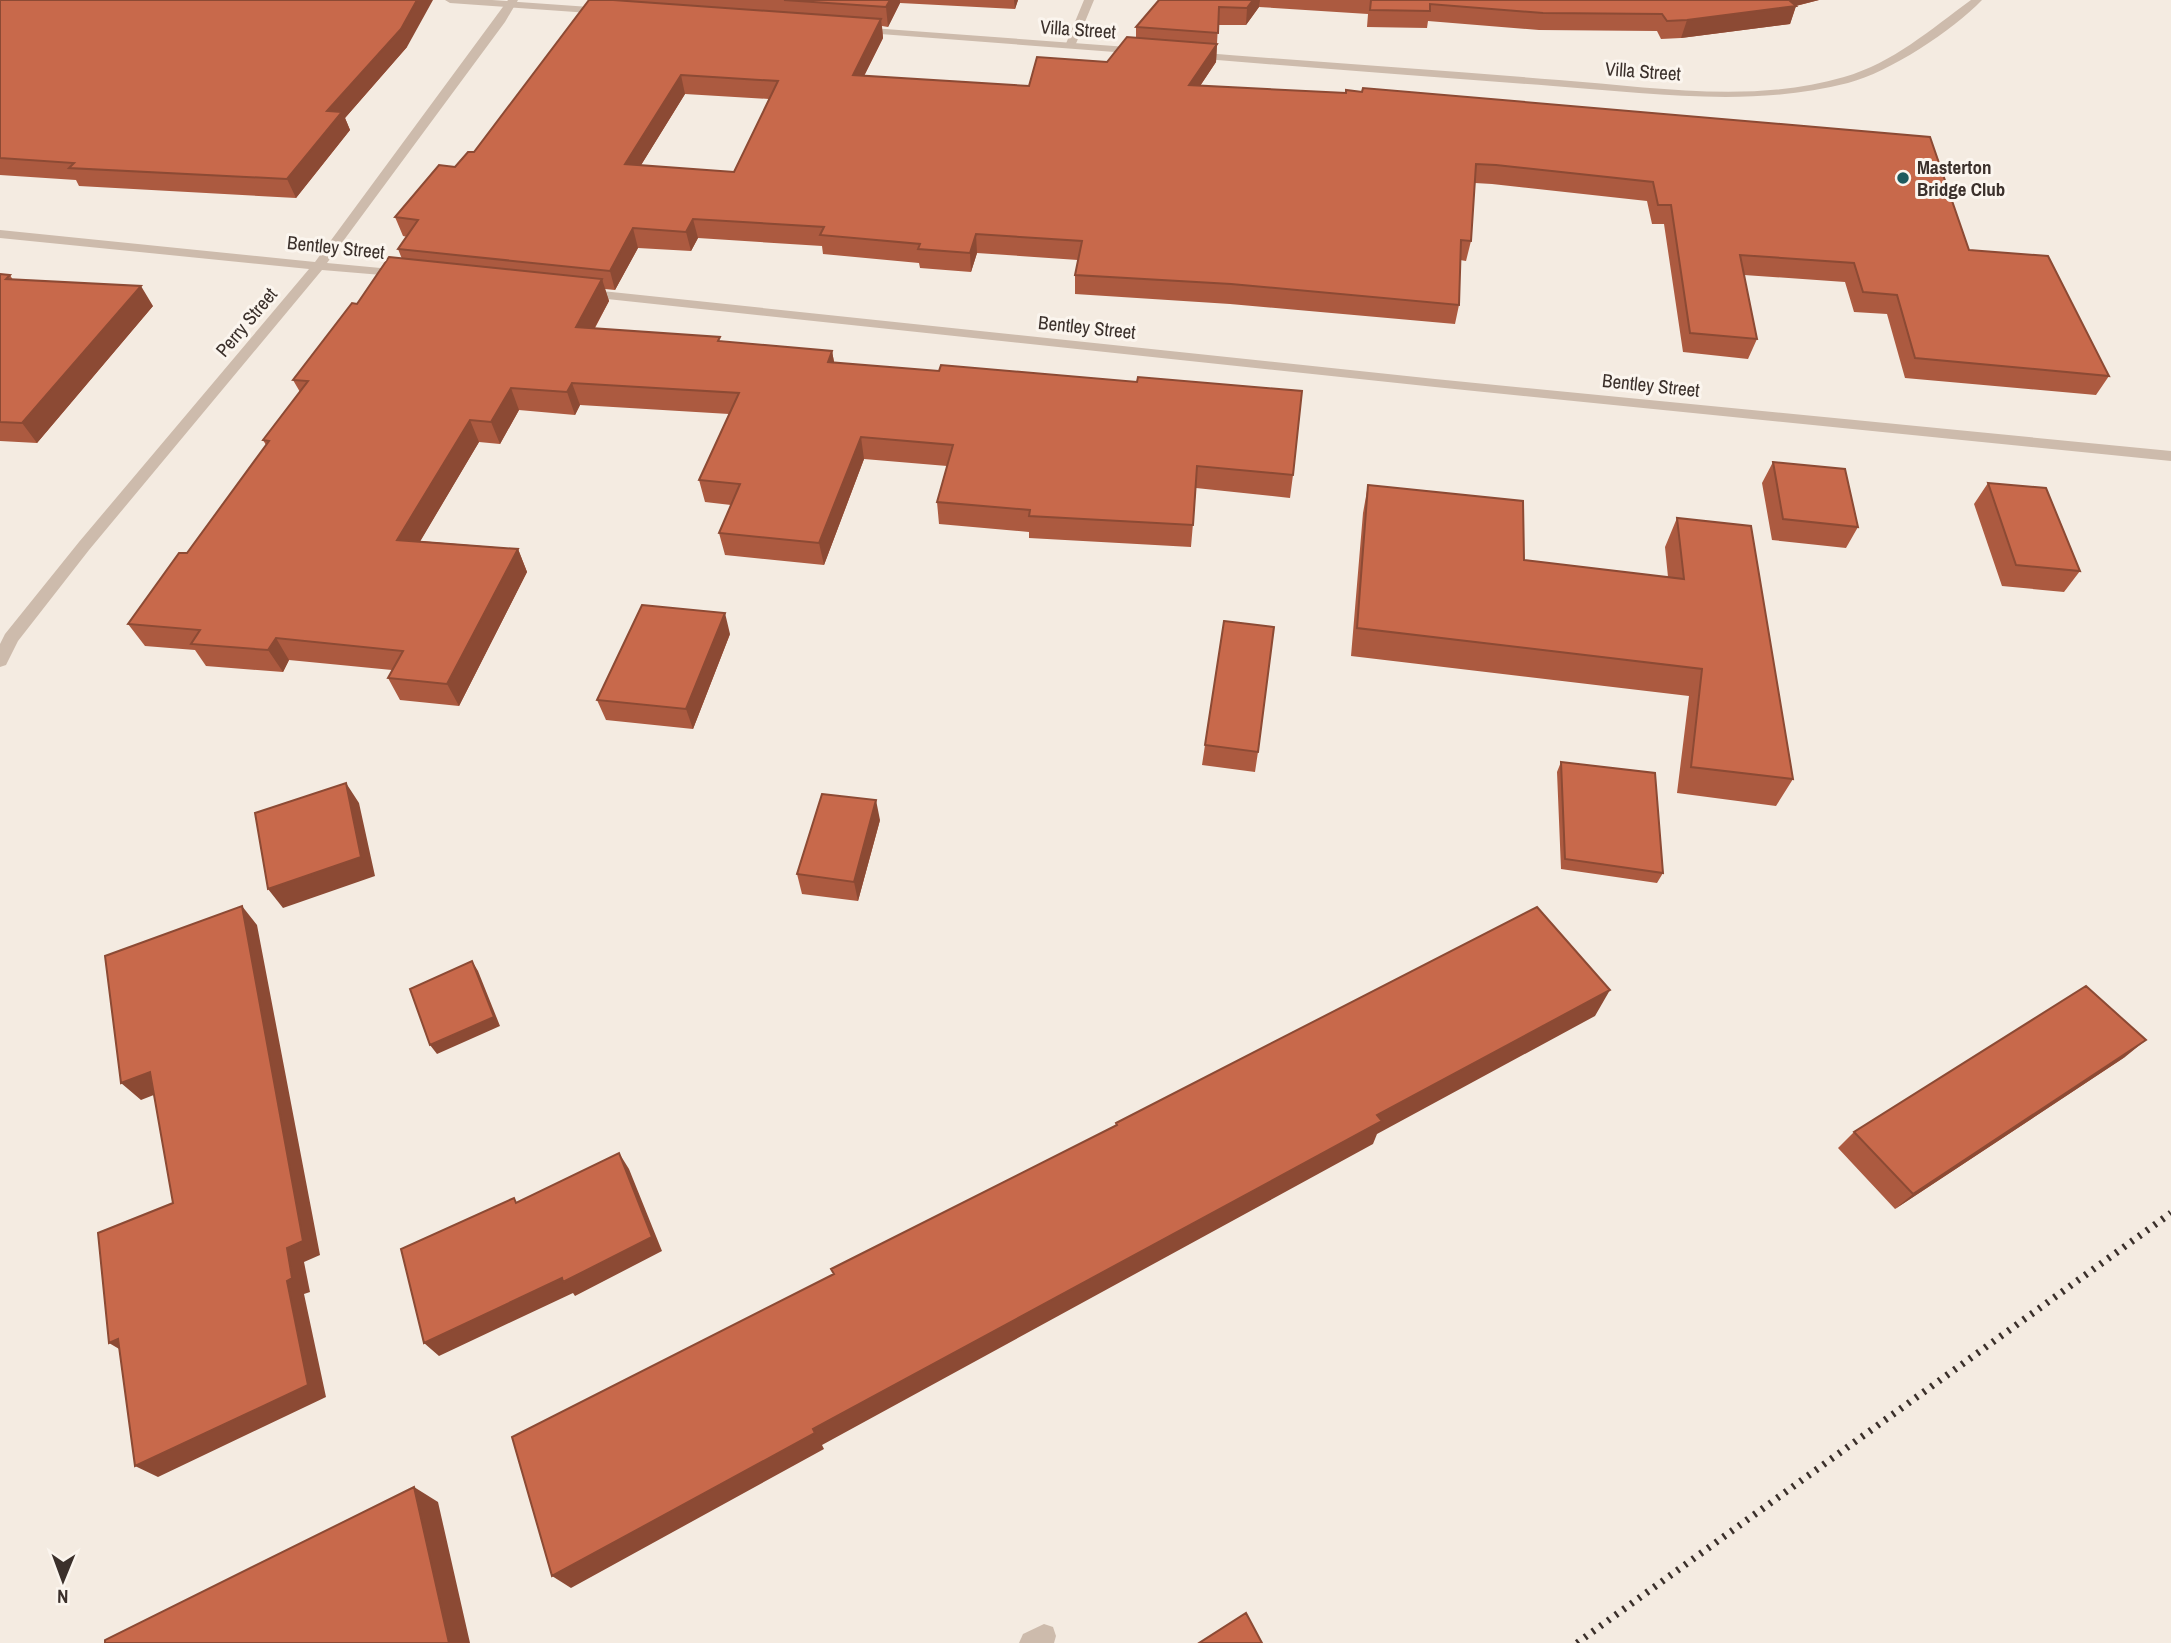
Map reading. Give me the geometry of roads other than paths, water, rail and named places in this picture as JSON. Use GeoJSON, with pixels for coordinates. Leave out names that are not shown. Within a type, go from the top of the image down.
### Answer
{"type":"FeatureCollection","features":[{"type":"Feature","properties":{"kind":"street"},"geometry":{"type":"LineString","coordinates":[[450,0],[511,2],[619,13]]}},
{"type":"Feature","properties":{"kind":"street"},"geometry":{"type":"LineString","coordinates":[[1070,46],[1088,0]]}},
{"type":"Feature","properties":{"kind":"street","name":"Villa Street"},"geometry":{"type":"LineString","coordinates":[[1181,54],[1609,87],[1713,93],[1787,92],[1848,80],[1903,55],[1977,0]]}},
{"type":"Feature","properties":{"kind":"street","name":"Perry Street"},"geometry":{"type":"LineString","coordinates":[[0,661],[11,638],[76,556],[319,265],[511,2]]}},
{"type":"Feature","properties":{"kind":"street","name":"Villa Street"},"geometry":{"type":"LineString","coordinates":[[851,30],[1153,52]]}},
{"type":"Feature","properties":{"kind":"street","name":"Bentley Street"},"geometry":{"type":"LineString","coordinates":[[0,234],[415,275]]}},
{"type":"Feature","properties":{"kind":"street","name":"Bentley Street"},"geometry":{"type":"LineString","coordinates":[[567,291],[1421,381],[2171,456]]}},
{"type":"Feature","properties":{"kind":"railway"},"geometry":{"type":"LineString","coordinates":[[1577,1643],[2171,1213]]}},
{"type":"Feature","properties":{"kind":"place","name":"Masterton Bridge Club"},"geometry":{"type":"Point","coordinates":[1903,178]}}]}
